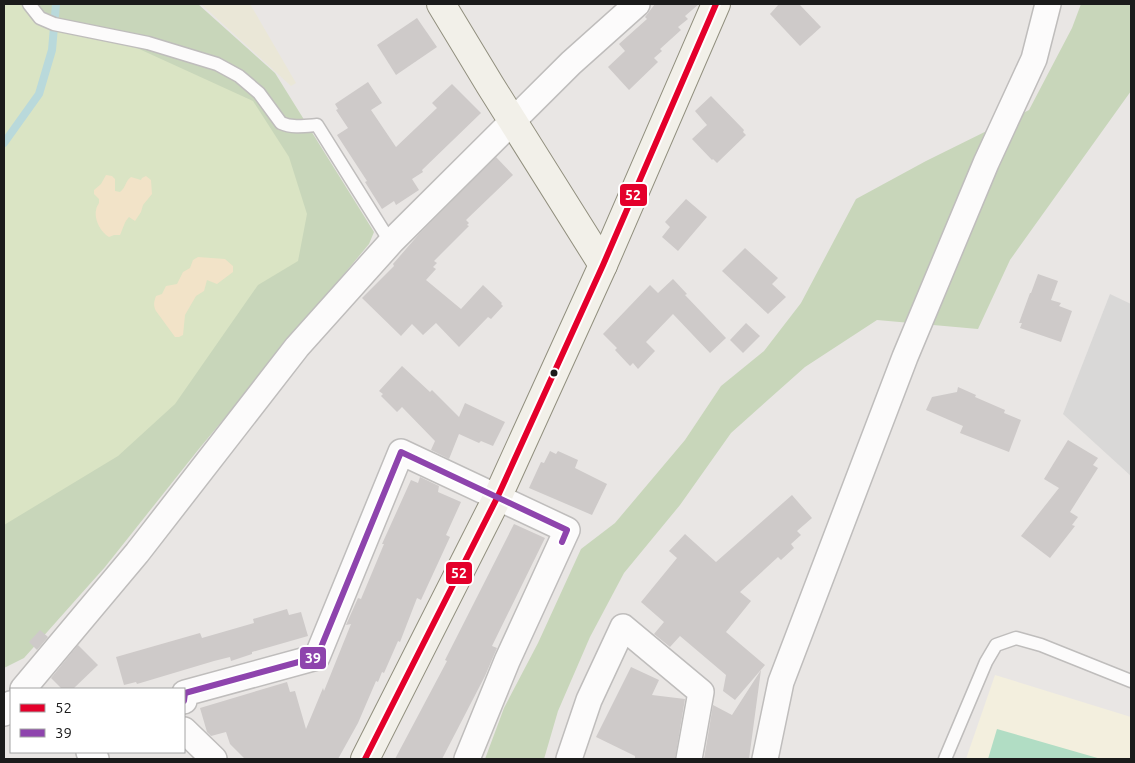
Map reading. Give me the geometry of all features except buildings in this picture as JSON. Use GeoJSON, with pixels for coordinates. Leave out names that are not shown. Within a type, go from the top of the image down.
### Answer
{"type":"FeatureCollection","features":[{"type":"Feature","properties":{"kind":"main road"},"geometry":{"type":"LineString","coordinates":[[441,4],[603,265]]}},
{"type":"Feature","properties":{"kind":"main road"},"geometry":{"type":"LineString","coordinates":[[365,759],[497,498],[603,265],[716,4]]}},
{"type":"Feature","properties":{"kind":"street"},"geometry":{"type":"LineString","coordinates":[[27,688],[137,553],[297,347],[391,243],[571,63],[637,4]]}},
{"type":"Feature","properties":{"kind":"street"},"geometry":{"type":"LineString","coordinates":[[765,759],[781,682],[905,357],[986,163],[1034,59],[1048,4]]}},
{"type":"Feature","properties":{"kind":"street"},"geometry":{"type":"LineString","coordinates":[[185,693],[317,657],[401,452],[567,530],[507,661],[467,759]]}},
{"type":"Feature","properties":{"kind":"street"},"geometry":{"type":"LineString","coordinates":[[569,759],[589,700],[622,626],[701,692],[689,759]]}},
{"type":"Feature","properties":{"kind":"street"},"geometry":{"type":"LineString","coordinates":[[185,731],[214,759]]}},
{"type":"Feature","properties":{"kind":"lane"},"geometry":{"type":"LineString","coordinates":[[29,4],[40,18],[54,24],[148,43],[217,64],[240,76],[259,93],[281,123],[286,125],[317,126],[391,243]]}},
{"type":"Feature","properties":{"kind":"lane"},"geometry":{"type":"LineString","coordinates":[[945,759],[986,662],[996,645],[1016,638],[1041,645],[1131,681]]}},
{"type":"Feature","properties":{"kind":"shaded area"},"geometry":{"type":"Polygon","coordinates":[[[201,4],[250,4],[296,83],[291,86],[201,4]]]}},
{"type":"Feature","properties":{"kind":"shaded area"},"geometry":{"type":"Polygon","coordinates":[[[1110,294],[1131,304],[1131,476],[1063,414],[1110,294]]]}},
{"type":"Feature","properties":{"kind":"shaded area"},"geometry":{"type":"Polygon","coordinates":[[[995,675],[1131,717],[1131,759],[966,759],[995,675]]]}},
{"type":"Feature","properties":{"kind":"green space"},"geometry":{"type":"Polygon","coordinates":[[[4,4],[189,4],[270,79],[342,238],[4,633],[4,4]]]}},
{"type":"Feature","properties":{"kind":"green space"},"geometry":{"type":"Polygon","coordinates":[[[19,4],[198,4],[275,73],[374,232],[369,244],[198,450],[105,567],[24,658],[4,668],[4,525],[118,456],[175,404],[258,285],[298,261],[307,214],[289,157],[253,101],[102,32],[19,4]]]}},
{"type":"Feature","properties":{"kind":"green space"},"geometry":{"type":"Polygon","coordinates":[[[1081,4],[1131,4],[1131,91],[1010,260],[978,329],[877,320],[805,367],[731,433],[680,505],[624,573],[590,637],[558,711],[544,759],[485,759],[504,708],[538,643],[581,549],[615,523],[685,440],[721,386],[764,351],[801,303],[856,199],[926,161],[1029,110],[1072,28],[1081,4]]]}},
{"type":"Feature","properties":{"kind":"green space"},"geometry":{"type":"Polygon","coordinates":[[[997,729],[1101,759],[988,759],[997,729]]]}},
{"type":"Feature","properties":{"kind":"sand"},"geometry":{"type":"Polygon","coordinates":[[[106,175],[112,176],[115,179],[115,191],[120,192],[131,177],[141,180],[146,176],[151,180],[152,194],[143,205],[135,221],[129,217],[120,235],[109,237],[102,231],[97,222],[96,212],[99,199],[94,194],[94,190],[101,184],[106,175]]]}},
{"type":"Feature","properties":{"kind":"sand"},"geometry":{"type":"Polygon","coordinates":[[[198,257],[225,259],[233,266],[233,272],[217,284],[207,280],[204,291],[196,296],[185,315],[183,335],[175,337],[156,311],[154,305],[156,296],[162,294],[166,286],[177,284],[183,272],[190,268],[193,260],[198,257]]]}},
{"type":"Feature","properties":{"kind":"waterway"},"geometry":{"type":"LineString","coordinates":[[4,143],[39,94],[52,50],[56,4]]}},
{"type":"Feature","properties":{"kind":"transit line","name":"52"},"geometry":{"type":"LineString","coordinates":[[365,759],[497,498],[603,265],[716,4]]}},
{"type":"Feature","properties":{"kind":"transit line","name":"39"},"geometry":{"type":"LineString","coordinates":[[185,693],[317,657],[401,452],[567,530],[562,542]]}}]}
